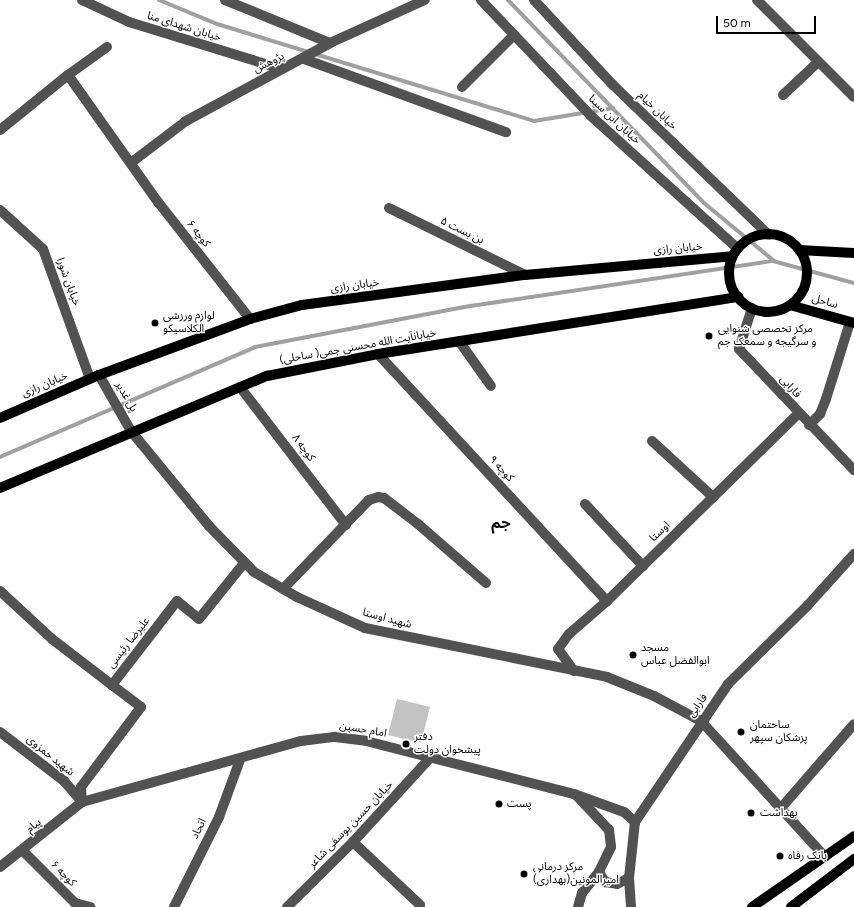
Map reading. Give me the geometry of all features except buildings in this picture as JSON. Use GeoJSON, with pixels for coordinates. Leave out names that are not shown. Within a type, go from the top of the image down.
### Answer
{"type":"FeatureCollection","features":[{"type":"Feature","properties":{"kind":"main road"},"geometry":{"type":"LineString","coordinates":[[765,235],[786,239],[799,250],[807,274],[803,290],[790,305],[769,312],[752,308],[739,297],[729,273],[735,252],[765,235]]}},
{"type":"Feature","properties":{"kind":"main road"},"geometry":{"type":"LineString","coordinates":[[799,250],[854,252]]}},
{"type":"Feature","properties":{"kind":"main road","name":"خیابان رازی"},"geometry":{"type":"LineString","coordinates":[[0,418],[95,377],[250,319],[302,305],[525,275],[735,252]]}},
{"type":"Feature","properties":{"kind":"main road","name":"خیابانآیت الله محسنی جمی( ساحلی)"},"geometry":{"type":"LineString","coordinates":[[0,488],[131,430],[267,376],[378,354],[739,297]]}},
{"type":"Feature","properties":{"kind":"main road","name":"ساحل"},"geometry":{"type":"LineString","coordinates":[[790,305],[852,322]]}},
{"type":"Feature","properties":{"kind":"main road"},"geometry":{"type":"LineString","coordinates":[[752,907],[854,836]]}},
{"type":"Feature","properties":{"kind":"main road"},"geometry":{"type":"LineString","coordinates":[[792,907],[854,859]]}},
{"type":"Feature","properties":{"kind":"street","name":"خیابان شهدای منا"},"geometry":{"type":"LineString","coordinates":[[82,0],[129,22],[282,69]]}},
{"type":"Feature","properties":{"kind":"street"},"geometry":{"type":"LineString","coordinates":[[225,0],[327,45]]}},
{"type":"Feature","properties":{"kind":"street","name":"پژوهش"},"geometry":{"type":"LineString","coordinates":[[132,162],[186,121],[327,45],[425,0]]}},
{"type":"Feature","properties":{"kind":"street","name":"خیابان ابن سینا"},"geometry":{"type":"LineString","coordinates":[[481,0],[591,116],[735,252]]}},
{"type":"Feature","properties":{"kind":"street","name":"خیابان خیام"},"geometry":{"type":"LineString","coordinates":[[534,0],[613,85],[765,235]]}},
{"type":"Feature","properties":{"kind":"street"},"geometry":{"type":"LineString","coordinates":[[757,0],[818,63],[854,97]]}},
{"type":"Feature","properties":{"kind":"street"},"geometry":{"type":"LineString","coordinates":[[462,87],[514,35]]}},
{"type":"Feature","properties":{"kind":"street"},"geometry":{"type":"LineString","coordinates":[[0,130],[68,75],[107,47]]}},
{"type":"Feature","properties":{"kind":"street"},"geometry":{"type":"LineString","coordinates":[[305,58],[506,132]]}},
{"type":"Feature","properties":{"kind":"street"},"geometry":{"type":"LineString","coordinates":[[783,94],[818,63]]}},
{"type":"Feature","properties":{"kind":"street","name":"کوچه ۶"},"geometry":{"type":"LineString","coordinates":[[68,75],[132,162],[158,202],[250,319]]}},
{"type":"Feature","properties":{"kind":"street","name":"بن بست ۵"},"geometry":{"type":"LineString","coordinates":[[389,208],[525,275]]}},
{"type":"Feature","properties":{"kind":"street","name":"خیابان شورا"},"geometry":{"type":"LineString","coordinates":[[0,210],[43,249],[95,377]]}},
{"type":"Feature","properties":{"kind":"street","name":"فارابی"},"geometry":{"type":"LineString","coordinates":[[752,308],[739,349],[798,414],[854,470]]}},
{"type":"Feature","properties":{"kind":"street"},"geometry":{"type":"LineString","coordinates":[[809,425],[820,414],[852,322]]}},
{"type":"Feature","properties":{"kind":"street"},"geometry":{"type":"LineString","coordinates":[[459,341],[491,386]]}},
{"type":"Feature","properties":{"kind":"street","name":"کوچه ۹"},"geometry":{"type":"LineString","coordinates":[[378,354],[607,601]]}},
{"type":"Feature","properties":{"kind":"street","name":"پل غدیر"},"geometry":{"type":"LineString","coordinates":[[95,377],[131,430]]}},
{"type":"Feature","properties":{"kind":"street","name":"کوچه ۸"},"geometry":{"type":"LineString","coordinates":[[240,387],[346,525]]}},
{"type":"Feature","properties":{"kind":"street","name":"اوستا"},"geometry":{"type":"LineString","coordinates":[[574,671],[558,649],[568,634],[607,601],[798,414]]}},
{"type":"Feature","properties":{"kind":"street","name":"شهید اوستا"},"geometry":{"type":"LineString","coordinates":[[131,430],[208,526],[244,562],[283,589],[365,628],[574,671],[608,676],[701,721]]}},
{"type":"Feature","properties":{"kind":"street"},"geometry":{"type":"LineString","coordinates":[[652,441],[713,497]]}},
{"type":"Feature","properties":{"kind":"street"},"geometry":{"type":"LineString","coordinates":[[283,589],[369,500],[384,498],[418,524],[486,583]]}},
{"type":"Feature","properties":{"kind":"street"},"geometry":{"type":"LineString","coordinates":[[585,504],[643,566]]}},
{"type":"Feature","properties":{"kind":"street","name":"فارابی"},"geometry":{"type":"LineString","coordinates":[[631,907],[629,878],[635,822],[701,721],[728,684],[808,605],[854,554]]}},
{"type":"Feature","properties":{"kind":"street","name":"علیرضا رئیسی"},"geometry":{"type":"LineString","coordinates":[[0,591],[52,639],[112,685],[177,601],[199,619],[244,562]]}},
{"type":"Feature","properties":{"kind":"street"},"geometry":{"type":"LineString","coordinates":[[82,802],[81,787],[141,707],[112,685]]}},
{"type":"Feature","properties":{"kind":"street"},"geometry":{"type":"LineString","coordinates":[[701,721],[825,857]]}},
{"type":"Feature","properties":{"kind":"street"},"geometry":{"type":"LineString","coordinates":[[781,808],[854,724]]}},
{"type":"Feature","properties":{"kind":"street","name":"شهید حمزوی"},"geometry":{"type":"LineString","coordinates":[[0,732],[64,781],[82,802]]}},
{"type":"Feature","properties":{"kind":"street","name":"امام حسین"},"geometry":{"type":"LineString","coordinates":[[82,802],[240,760],[301,742],[335,737],[430,758],[574,794],[624,812],[635,822]]}},
{"type":"Feature","properties":{"kind":"street","name":"خیابان حسین یوسفی شاعر"},"geometry":{"type":"LineString","coordinates":[[287,907],[353,842],[430,758]]}},
{"type":"Feature","properties":{"kind":"street","name":"اتحاد"},"geometry":{"type":"LineString","coordinates":[[174,907],[218,817],[240,760]]}},
{"type":"Feature","properties":{"kind":"street"},"geometry":{"type":"LineString","coordinates":[[574,794],[610,830],[611,847],[599,872],[582,893],[578,907]]}},
{"type":"Feature","properties":{"kind":"street","name":"پیام"},"geometry":{"type":"LineString","coordinates":[[0,867],[4,856],[23,851],[82,802]]}},
{"type":"Feature","properties":{"kind":"street"},"geometry":{"type":"LineString","coordinates":[[353,842],[420,905]]}},
{"type":"Feature","properties":{"kind":"street","name":"کوچه ۶"},"geometry":{"type":"LineString","coordinates":[[23,851],[75,903],[90,907]]}},
{"type":"Feature","properties":{"kind":"street"},"geometry":{"type":"LineString","coordinates":[[599,872],[605,882],[617,884],[629,878]]}},
{"type":"Feature","properties":{"kind":"waterway"},"geometry":{"type":"LineString","coordinates":[[159,0],[217,24],[534,121],[613,108]]}},
{"type":"Feature","properties":{"kind":"waterway"},"geometry":{"type":"LineString","coordinates":[[508,0],[704,203],[774,261]]}},
{"type":"Feature","properties":{"kind":"waterway"},"geometry":{"type":"LineString","coordinates":[[0,457],[255,347],[464,307],[773,261],[854,283]]}},
{"type":"Feature","properties":{"kind":"place","name":"لوازم ورزشی الکلاسیکو"},"geometry":{"type":"Point","coordinates":[155,323]}},
{"type":"Feature","properties":{"kind":"place","name":"مرکز تخصصی شنوایی و سرگیجه و سمعک جم"},"geometry":{"type":"Point","coordinates":[709,336]}},
{"type":"Feature","properties":{"kind":"place","name":"مسجد ابوالفضل عباس"},"geometry":{"type":"Point","coordinates":[633,655]}},
{"type":"Feature","properties":{"kind":"place","name":"ساختمان پزشکان سپهر"},"geometry":{"type":"Point","coordinates":[741,732]}},
{"type":"Feature","properties":{"kind":"place","name":"دفتر پیشخوان دولت"},"geometry":{"type":"Point","coordinates":[406,744]}},
{"type":"Feature","properties":{"kind":"place","name":"پست"},"geometry":{"type":"Point","coordinates":[499,804]}},
{"type":"Feature","properties":{"kind":"place","name":"بهداشت"},"geometry":{"type":"Point","coordinates":[751,813]}},
{"type":"Feature","properties":{"kind":"place","name":"بانک رفاه"},"geometry":{"type":"Point","coordinates":[780,856]}},
{"type":"Feature","properties":{"kind":"place","name":"مرکز درمانی امیرالمونین(بهداری)"},"geometry":{"type":"Point","coordinates":[524,874]}},
{"type":"Feature","properties":{"kind":"district","name":"جم"},"geometry":{"type":"Point","coordinates":[501,524]}}]}
